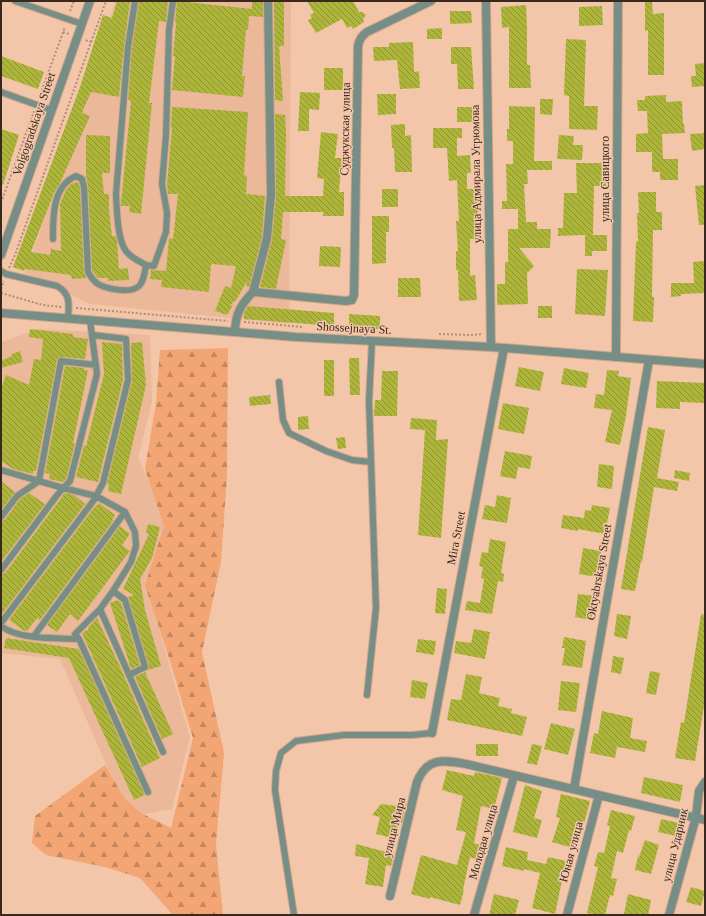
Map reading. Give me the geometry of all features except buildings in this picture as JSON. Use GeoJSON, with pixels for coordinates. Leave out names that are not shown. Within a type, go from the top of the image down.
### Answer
{"type":"FeatureCollection","features":[{"type":"Feature","properties":{"kind":"street","name":"Volgogradskaya Street"},"geometry":{"type":"LineString","coordinates":[[1,255],[90,1]]}},
{"type":"Feature","properties":{"kind":"street"},"geometry":{"type":"LineString","coordinates":[[235,332],[235,322],[238,310],[253,292],[267,238],[272,194],[268,1]]}},
{"type":"Feature","properties":{"kind":"street","name":"Суджукская улица"},"geometry":{"type":"LineString","coordinates":[[253,292],[346,301],[352,300],[354,295],[359,40],[366,32],[431,1]]}},
{"type":"Feature","properties":{"kind":"street","name":"улица Адмирала Угрюмова"},"geometry":{"type":"LineString","coordinates":[[486,1],[491,347]]}},
{"type":"Feature","properties":{"kind":"street","name":"улица Савицкого"},"geometry":{"type":"LineString","coordinates":[[616,357],[618,1]]}},
{"type":"Feature","properties":{"kind":"street","name":"Shossejnaya St."},"geometry":{"type":"LineString","coordinates":[[1,313],[235,332],[491,347],[705,364]]}},
{"type":"Feature","properties":{"kind":"street","name":"Mira Street"},"geometry":{"type":"LineString","coordinates":[[432,733],[504,348]]}},
{"type":"Feature","properties":{"kind":"street","name":"Oktyabrskaya Street"},"geometry":{"type":"LineString","coordinates":[[574,789],[649,360]]}},
{"type":"Feature","properties":{"kind":"street","name":"улица Мира"},"geometry":{"type":"LineString","coordinates":[[390,896],[417,782],[421,773],[427,766],[437,762],[448,761],[514,776]]}},
{"type":"Feature","properties":{"kind":"street"},"geometry":{"type":"LineString","coordinates":[[514,776],[705,820]]}},
{"type":"Feature","properties":{"kind":"street","name":"Молодая улица"},"geometry":{"type":"LineString","coordinates":[[474,915],[514,776]]}},
{"type":"Feature","properties":{"kind":"street","name":"улица Ударник"},"geometry":{"type":"LineString","coordinates":[[670,915],[696,817],[700,791],[705,782]]}},
{"type":"Feature","properties":{"kind":"street","name":"Юная улица"},"geometry":{"type":"LineString","coordinates":[[567,915],[598,795]]}},
{"type":"Feature","properties":{"kind":"lane"},"geometry":{"type":"LineString","coordinates":[[15,1],[82,24]]}},
{"type":"Feature","properties":{"kind":"lane"},"geometry":{"type":"LineString","coordinates":[[135,1],[128,47],[116,194],[122,246],[129,255],[146,265],[154,266],[166,232],[167,213],[162,184],[166,135],[169,30],[172,1]]}},
{"type":"Feature","properties":{"kind":"lane"},"geometry":{"type":"LineString","coordinates":[[1,92],[51,110]]}},
{"type":"Feature","properties":{"kind":"lane"},"geometry":{"type":"LineString","coordinates":[[53,239],[54,205],[62,188],[69,179],[76,176],[82,179],[84,187],[88,272],[92,279],[99,284],[122,291],[132,290],[139,287],[143,280],[146,265]]}},
{"type":"Feature","properties":{"kind":"lane"},"geometry":{"type":"LineString","coordinates":[[4,273],[57,286],[64,290],[68,298],[68,318]]}},
{"type":"Feature","properties":{"kind":"lane"},"geometry":{"type":"LineString","coordinates":[[1,570],[63,488],[70,481],[97,374],[90,320]]}},
{"type":"Feature","properties":{"kind":"lane"},"geometry":{"type":"LineString","coordinates":[[1,622],[96,496],[103,483],[128,380],[126,339],[93,335]]}},
{"type":"Feature","properties":{"kind":"lane"},"geometry":{"type":"LineString","coordinates":[[367,695],[376,608],[369,401],[372,341]]}},
{"type":"Feature","properties":{"kind":"lane"},"geometry":{"type":"LineString","coordinates":[[1,517],[17,496],[39,481],[62,361],[96,365]]}},
{"type":"Feature","properties":{"kind":"lane"},"geometry":{"type":"LineString","coordinates":[[279,382],[283,420],[289,433],[326,451],[352,460],[371,462]]}},
{"type":"Feature","properties":{"kind":"lane"},"geometry":{"type":"LineString","coordinates":[[1,470],[18,476],[96,496],[125,512],[135,532],[136,546],[131,562],[100,609],[75,634],[79,639],[148,792]]}},
{"type":"Feature","properties":{"kind":"lane"},"geometry":{"type":"LineString","coordinates":[[34,636],[125,512]]}},
{"type":"Feature","properties":{"kind":"lane"},"geometry":{"type":"LineString","coordinates":[[113,591],[125,600],[145,667],[129,675]]}},
{"type":"Feature","properties":{"kind":"lane"},"geometry":{"type":"LineString","coordinates":[[100,609],[163,752]]}},
{"type":"Feature","properties":{"kind":"lane"},"geometry":{"type":"LineString","coordinates":[[1,626],[8,631],[34,636],[79,639]]}},
{"type":"Feature","properties":{"kind":"lane"},"geometry":{"type":"LineString","coordinates":[[294,915],[276,790],[276,771],[280,753],[296,741],[344,735],[412,735],[432,733]]}},
{"type":"Feature","properties":{"kind":"path"},"geometry":{"type":"LineString","coordinates":[[1,289],[4,273],[18,248],[106,1]]}},
{"type":"Feature","properties":{"kind":"path"},"geometry":{"type":"LineString","coordinates":[[63,32],[91,42]]}},
{"type":"Feature","properties":{"kind":"shaded area"},"geometry":{"type":"Polygon","coordinates":[[[115,1],[291,1],[289,324],[90,304],[25,273],[90,93],[115,1]]]}},
{"type":"Feature","properties":{"kind":"shaded area"},"geometry":{"type":"Polygon","coordinates":[[[40,329],[150,335],[152,402],[138,458],[168,522],[148,591],[190,737],[172,809],[134,816],[108,769],[60,659],[1,653],[1,342],[40,329]]]}},
{"type":"Feature","properties":{"kind":"green space"},"geometry":{"type":"Polygon","coordinates":[[[228,348],[227,476],[221,562],[202,652],[224,753],[216,844],[223,915],[173,915],[140,878],[105,867],[46,855],[32,843],[35,816],[105,765],[125,799],[141,813],[171,828],[193,738],[145,585],[164,526],[145,469],[156,403],[160,350],[228,348]]]}}]}
